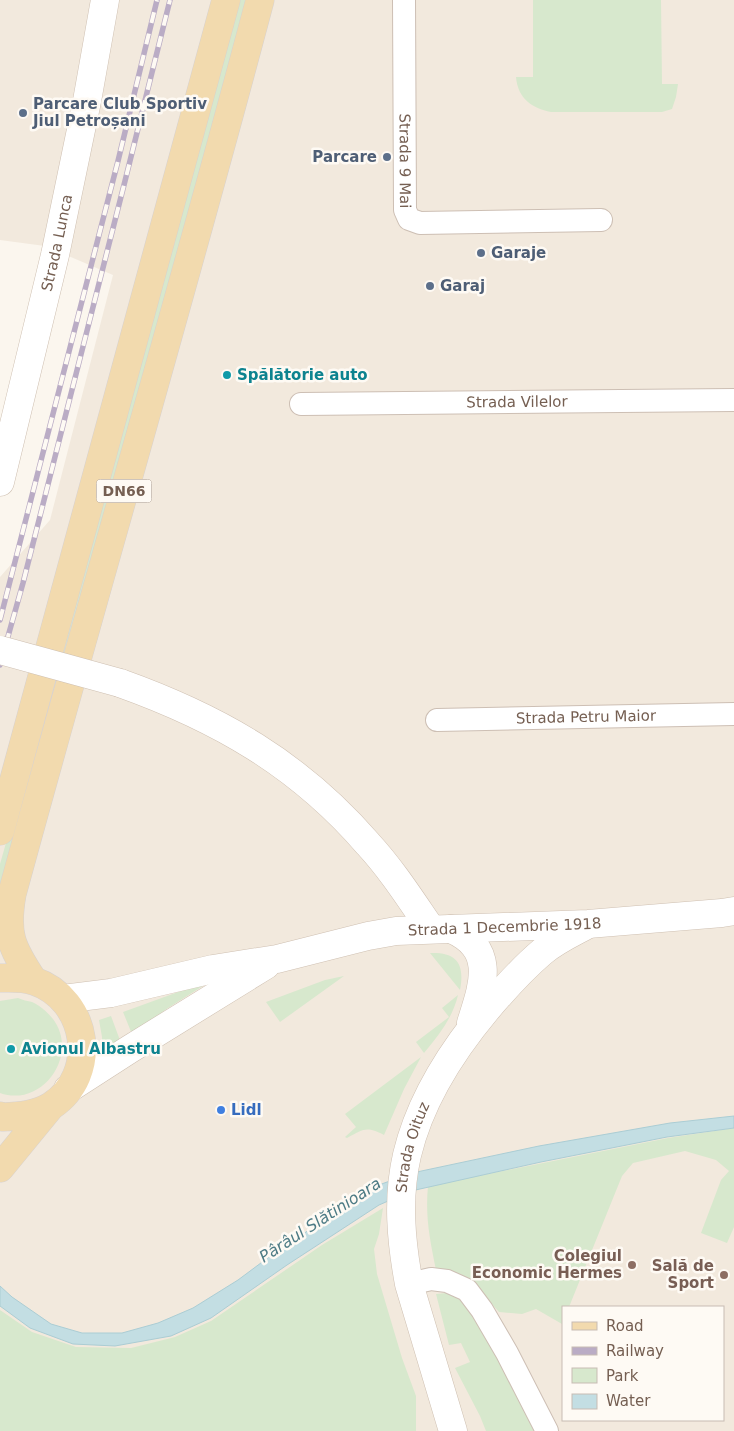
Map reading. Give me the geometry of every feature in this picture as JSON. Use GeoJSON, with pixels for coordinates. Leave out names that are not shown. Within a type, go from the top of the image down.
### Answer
{"type":"FeatureCollection","features":[{"type":"Feature","properties":{"kind":"main road","name":"Strada Lunca"},"geometry":{"type":"LineString","coordinates":[[0,482],[56,255],[105,0]]}},
{"type":"Feature","properties":{"kind":"main road","name":"DN66"},"geometry":{"type":"LineString","coordinates":[[0,831],[226,0]]}},
{"type":"Feature","properties":{"kind":"main road","name":"DN66"},"geometry":{"type":"LineString","coordinates":[[33,980],[18,958],[12,940],[9,918],[12,894],[225,134],[260,0]]}},
{"type":"Feature","properties":{"kind":"main road"},"geometry":{"type":"LineString","coordinates":[[0,650],[120,683],[195,713],[229,730],[262,750],[324,798],[368,844],[405,890],[441,929],[464,934],[475,945],[483,967],[479,995],[469,1031]]}},
{"type":"Feature","properties":{"kind":"main road","name":"Strada 1 Decembrie 1918"},"geometry":{"type":"LineString","coordinates":[[63,999],[111,993],[213,969],[277,959],[368,936],[396,931],[588,924],[734,911]]}},
{"type":"Feature","properties":{"kind":"main road","name":"Strada Oituz"},"geometry":{"type":"LineString","coordinates":[[450,1430],[409,1284],[402,1245],[401,1202],[404,1172],[413,1132],[428,1096],[469,1031],[516,976],[542,952],[558,940],[588,924]]}},
{"type":"Feature","properties":{"kind":"main road","name":"Strada 1 Decembrie 1918"},"geometry":{"type":"LineString","coordinates":[[59,1098],[130,1049],[277,959]]}},
{"type":"Feature","properties":{"kind":"main road"},"geometry":{"type":"LineString","coordinates":[[0,978],[33,980],[54,991],[71,1009],[80,1031],[82,1043],[79,1067],[75,1078],[0,1168]]}},
{"type":"Feature","properties":{"kind":"main road"},"geometry":{"type":"LineString","coordinates":[[0,1116],[28,1115],[59,1098]]}},
{"type":"Feature","properties":{"kind":"street","name":"Strada 9 Mai"},"geometry":{"type":"LineString","coordinates":[[404,0],[405,210],[409,219],[420,223],[601,220]]}},
{"type":"Feature","properties":{"kind":"street","name":"Strada Vilelor"},"geometry":{"type":"LineString","coordinates":[[301,404],[734,400]]}},
{"type":"Feature","properties":{"kind":"street","name":"Strada Petru Maior"},"geometry":{"type":"LineString","coordinates":[[437,720],[734,714]]}},
{"type":"Feature","properties":{"kind":"street"},"geometry":{"type":"LineString","coordinates":[[409,1284],[431,1279],[447,1281],[467,1290],[482,1310],[507,1353],[547,1431]]}},
{"type":"Feature","properties":{"kind":"shaded area"},"geometry":{"type":"Polygon","coordinates":[[[0,0],[734,0],[734,1431],[0,1431],[0,577],[50,520],[113,275],[45,246],[0,240],[0,0]]]}},
{"type":"Feature","properties":{"kind":"green space"},"geometry":{"type":"Polygon","coordinates":[[[239,0],[248,0],[0,902],[0,864],[239,0]]]}},
{"type":"Feature","properties":{"kind":"green space"},"geometry":{"type":"Polygon","coordinates":[[[533,0],[661,0],[662,84],[678,84],[672,109],[662,112],[551,112],[532,105],[523,97],[517,85],[516,77],[533,77],[533,0]]]}},
{"type":"Feature","properties":{"kind":"green space"},"geometry":{"type":"Polygon","coordinates":[[[430,953],[447,955],[457,961],[461,973],[460,990],[430,953]]]}},
{"type":"Feature","properties":{"kind":"green space"},"geometry":{"type":"Polygon","coordinates":[[[344,976],[280,1022],[266,1002],[325,980],[344,976]]]}},
{"type":"Feature","properties":{"kind":"green space"},"geometry":{"type":"Polygon","coordinates":[[[214,979],[168,1008],[132,1034],[123,1012],[214,979]]]}},
{"type":"Feature","properties":{"kind":"green space"},"geometry":{"type":"Polygon","coordinates":[[[458,995],[449,1018],[424,1053],[416,1042],[449,1017],[442,1008],[458,995]]]}},
{"type":"Feature","properties":{"kind":"green space"},"geometry":{"type":"Polygon","coordinates":[[[18,998],[32,1002],[51,1016],[60,1033],[62,1048],[59,1062],[52,1075],[42,1086],[30,1093],[15,1096],[0,1093],[0,1001],[18,998]]]}},
{"type":"Feature","properties":{"kind":"green space"},"geometry":{"type":"Polygon","coordinates":[[[111,1016],[121,1043],[102,1057],[102,1037],[99,1020],[111,1016]]]}},
{"type":"Feature","properties":{"kind":"green space"},"geometry":{"type":"Polygon","coordinates":[[[421,1057],[404,1089],[384,1135],[373,1130],[365,1130],[347,1138],[345,1137],[356,1127],[345,1114],[421,1057]]]}},
{"type":"Feature","properties":{"kind":"green space"},"geometry":{"type":"Polygon","coordinates":[[[734,1128],[734,1227],[727,1243],[701,1233],[721,1180],[729,1171],[716,1160],[685,1151],[633,1163],[622,1176],[569,1306],[562,1306],[562,1324],[536,1309],[522,1314],[499,1312],[472,1282],[436,1270],[428,1218],[428,1186],[668,1138],[734,1128]]]}},
{"type":"Feature","properties":{"kind":"green space"},"geometry":{"type":"Polygon","coordinates":[[[383,1208],[379,1234],[374,1249],[377,1274],[402,1358],[416,1396],[416,1431],[0,1431],[0,1310],[32,1332],[76,1347],[131,1348],[175,1337],[211,1321],[322,1245],[383,1208]]]}},
{"type":"Feature","properties":{"kind":"green space"},"geometry":{"type":"Polygon","coordinates":[[[446,1293],[467,1305],[538,1431],[486,1431],[455,1368],[470,1362],[461,1343],[449,1345],[436,1294],[446,1293]]]}},
{"type":"Feature","properties":{"kind":"water"},"geometry":{"type":"Polygon","coordinates":[[[734,1116],[734,1128],[667,1137],[541,1162],[411,1191],[379,1205],[287,1265],[211,1318],[171,1336],[115,1346],[73,1344],[30,1328],[0,1306],[0,1286],[12,1297],[51,1324],[82,1333],[122,1333],[158,1323],[193,1308],[238,1280],[277,1251],[376,1186],[412,1173],[539,1146],[670,1123],[734,1116]]]}},
{"type":"Feature","properties":{"kind":"railway"},"geometry":{"type":"LineString","coordinates":[[0,620],[118,161],[157,0]]}},
{"type":"Feature","properties":{"kind":"railway"},"geometry":{"type":"LineString","coordinates":[[0,665],[23,583],[170,0]]}},
{"type":"Feature","properties":{"kind":"place","name":"Parcare Club Sportiv Jiul Petroșani"},"geometry":{"type":"Point","coordinates":[23,113]}},
{"type":"Feature","properties":{"kind":"place","name":"Parcare"},"geometry":{"type":"Point","coordinates":[387,157]}},
{"type":"Feature","properties":{"kind":"place","name":"Garaje"},"geometry":{"type":"Point","coordinates":[481,253]}},
{"type":"Feature","properties":{"kind":"place","name":"Garaj"},"geometry":{"type":"Point","coordinates":[430,286]}},
{"type":"Feature","properties":{"kind":"place","name":"Spălătorie auto"},"geometry":{"type":"Point","coordinates":[227,375]}},
{"type":"Feature","properties":{"kind":"place","name":"Avionul Albastru"},"geometry":{"type":"Point","coordinates":[11,1049]}},
{"type":"Feature","properties":{"kind":"place","name":"Lidl"},"geometry":{"type":"Point","coordinates":[221,1110]}},
{"type":"Feature","properties":{"kind":"place","name":"Colegiul Economic Hermes"},"geometry":{"type":"Point","coordinates":[632,1265]}},
{"type":"Feature","properties":{"kind":"place","name":"Sală de Sport"},"geometry":{"type":"Point","coordinates":[724,1275]}},
{"type":"Feature","properties":{"kind":"water label","name":"Pârâul Slătinioara"},"geometry":{"type":"Point","coordinates":[320,1220]}}]}
